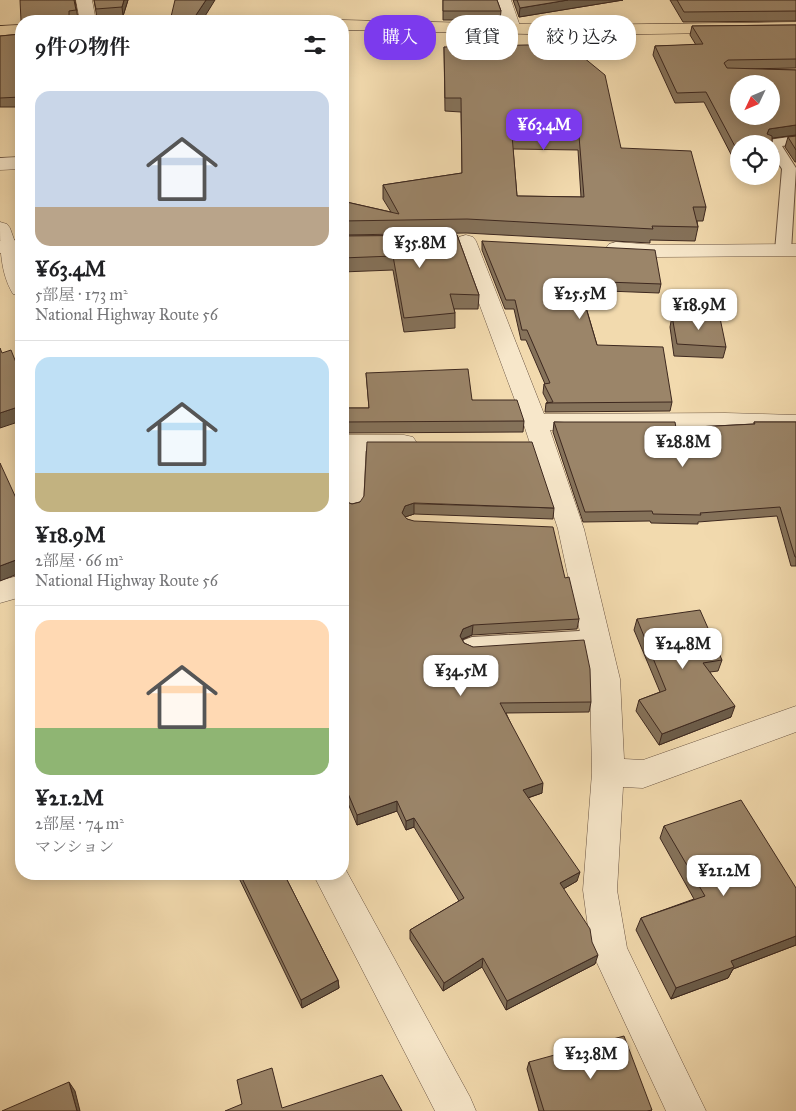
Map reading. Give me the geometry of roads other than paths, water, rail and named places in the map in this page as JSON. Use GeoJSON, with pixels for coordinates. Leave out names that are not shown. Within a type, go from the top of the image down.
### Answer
{"type":"FeatureCollection","features":[{"type":"Feature","properties":{"kind":"highway"},"geometry":{"type":"LineString","coordinates":[[349,25],[446,27]]}},
{"type":"Feature","properties":{"kind":"highway"},"geometry":{"type":"LineString","coordinates":[[518,29],[796,27]]}},
{"type":"Feature","properties":{"kind":"highway"},"geometry":{"type":"LineString","coordinates":[[0,31],[15,30]]}},
{"type":"Feature","properties":{"kind":"street"},"geometry":{"type":"LineString","coordinates":[[84,0],[87,15]]}},
{"type":"Feature","properties":{"kind":"street"},"geometry":{"type":"LineString","coordinates":[[503,0],[508,15]]}},
{"type":"Feature","properties":{"kind":"street"},"geometry":{"type":"LineString","coordinates":[[0,164],[15,163]]}},
{"type":"Feature","properties":{"kind":"street"},"geometry":{"type":"LineString","coordinates":[[466,241],[532,436],[597,639],[605,679],[608,773],[600,890],[609,950],[686,1111]]}},
{"type":"Feature","properties":{"kind":"street"},"geometry":{"type":"LineString","coordinates":[[7,242],[15,269]]}},
{"type":"Feature","properties":{"kind":"street"},"geometry":{"type":"LineString","coordinates":[[600,248],[657,251],[789,250]]}},
{"type":"Feature","properties":{"kind":"street"},"geometry":{"type":"LineString","coordinates":[[532,436],[725,421],[796,423]]}},
{"type":"Feature","properties":{"kind":"street"},"geometry":{"type":"LineString","coordinates":[[349,443],[424,443]]}},
{"type":"Feature","properties":{"kind":"street"},"geometry":{"type":"LineString","coordinates":[[0,592],[15,588]]}},
{"type":"Feature","properties":{"kind":"street"},"geometry":{"type":"LineString","coordinates":[[608,773],[643,774],[796,719]]}},
{"type":"Feature","properties":{"kind":"street"},"geometry":{"type":"LineString","coordinates":[[333,880],[456,1111]]}},
{"type":"Feature","properties":{"kind":"lane"},"geometry":{"type":"LineString","coordinates":[[789,250],[789,169],[773,143],[796,140]]}},
{"type":"Feature","properties":{"kind":"lane"},"geometry":{"type":"LineString","coordinates":[[349,443],[352,506]]}},
{"type":"Feature","properties":{"kind":"lane"},"geometry":{"type":"LineString","coordinates":[[472,646],[597,639]]}}]}
